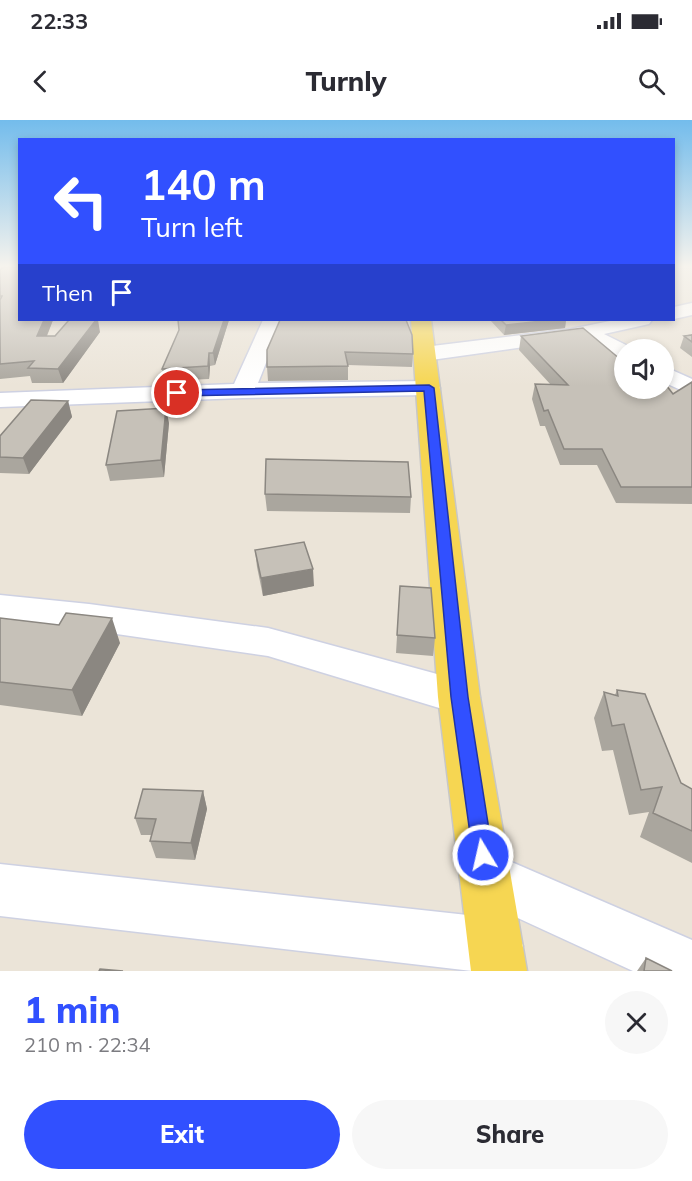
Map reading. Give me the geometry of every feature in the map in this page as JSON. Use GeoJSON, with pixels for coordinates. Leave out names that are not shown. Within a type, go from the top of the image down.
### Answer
{"type":"FeatureCollection","features":[{"type":"Feature","properties":{"kind":"main road"},"geometry":{"type":"LineString","coordinates":[[424,354],[459,697],[497,958]]}},
{"type":"Feature","properties":{"kind":"street"},"geometry":{"type":"LineString","coordinates":[[675,313],[692,309]]}},
{"type":"Feature","properties":{"kind":"street"},"geometry":{"type":"LineString","coordinates":[[243,391],[273,321]]}},
{"type":"Feature","properties":{"kind":"street"},"geometry":{"type":"LineString","coordinates":[[0,400],[243,391],[424,354],[584,332],[637,321]]}},
{"type":"Feature","properties":{"kind":"street"},"geometry":{"type":"LineString","coordinates":[[584,332],[614,348]]}},
{"type":"Feature","properties":{"kind":"street"},"geometry":{"type":"LineString","coordinates":[[674,379],[692,388]]}},
{"type":"Feature","properties":{"kind":"street"},"geometry":{"type":"LineString","coordinates":[[0,608],[89,617],[268,642],[459,697]]}},
{"type":"Feature","properties":{"kind":"street"},"geometry":{"type":"LineString","coordinates":[[486,877],[692,969]]}},
{"type":"Feature","properties":{"kind":"street"},"geometry":{"type":"LineString","coordinates":[[0,890],[497,958]]}},
{"type":"Feature","properties":{"kind":"building"},"geometry":{"type":"Polygon","coordinates":[[[0,307],[18,307],[18,321],[44,321],[37,336],[55,336],[68,321],[95,321],[58,369],[28,368],[34,361],[0,364],[0,307]]]}},
{"type":"Feature","properties":{"kind":"building"},"geometry":{"type":"Polygon","coordinates":[[[178,321],[224,321],[213,353],[209,353],[208,366],[162,369],[179,330],[178,321]]]}},
{"type":"Feature","properties":{"kind":"building"},"geometry":{"type":"Polygon","coordinates":[[[280,321],[406,321],[412,335],[413,354],[345,352],[348,366],[267,367],[267,350],[280,321]]]}},
{"type":"Feature","properties":{"kind":"building"},"geometry":{"type":"Polygon","coordinates":[[[502,321],[542,321],[506,325],[502,321]]]}},
{"type":"Feature","properties":{"kind":"building"},"geometry":{"type":"Polygon","coordinates":[[[583,328],[614,354],[614,399],[674,399],[674,393],[692,382],[692,487],[621,487],[602,449],[564,449],[548,410],[544,411],[535,384],[568,385],[521,336],[583,328]]]}},
{"type":"Feature","properties":{"kind":"building"},"geometry":{"type":"Polygon","coordinates":[[[692,335],[692,342],[684,336],[692,335]]]}},
{"type":"Feature","properties":{"kind":"building"},"geometry":{"type":"Polygon","coordinates":[[[31,400],[68,401],[23,458],[0,457],[0,436],[31,400]]]}},
{"type":"Feature","properties":{"kind":"building"},"geometry":{"type":"Polygon","coordinates":[[[166,408],[161,460],[106,465],[117,411],[166,408]]]}},
{"type":"Feature","properties":{"kind":"building"},"geometry":{"type":"Polygon","coordinates":[[[266,459],[408,462],[411,497],[265,494],[266,459]]]}},
{"type":"Feature","properties":{"kind":"building"},"geometry":{"type":"Polygon","coordinates":[[[304,542],[313,569],[261,578],[255,550],[304,542]]]}},
{"type":"Feature","properties":{"kind":"building"},"geometry":{"type":"Polygon","coordinates":[[[400,586],[431,588],[435,638],[397,635],[400,586]]]}},
{"type":"Feature","properties":{"kind":"building"},"geometry":{"type":"Polygon","coordinates":[[[66,613],[112,618],[72,690],[0,682],[0,618],[59,625],[66,613]]]}},
{"type":"Feature","properties":{"kind":"building"},"geometry":{"type":"Polygon","coordinates":[[[617,690],[645,694],[681,783],[692,789],[692,831],[653,813],[662,787],[641,790],[624,724],[612,726],[604,692],[618,696],[617,690]]]}},
{"type":"Feature","properties":{"kind":"building"},"geometry":{"type":"Polygon","coordinates":[[[143,789],[203,791],[191,843],[150,841],[156,819],[135,818],[143,789]]]}},
{"type":"Feature","properties":{"kind":"building"},"geometry":{"type":"Polygon","coordinates":[[[646,958],[672,971],[644,971],[646,958]]]}},
{"type":"Feature","properties":{"kind":"building"},"geometry":{"type":"Polygon","coordinates":[[[100,969],[123,971],[99,971],[100,969]]]}},
{"type":"Feature","properties":{"kind":"route"},"geometry":{"type":"LineString","coordinates":[[177,393],[429,388],[459,697],[483,855]]}}]}
